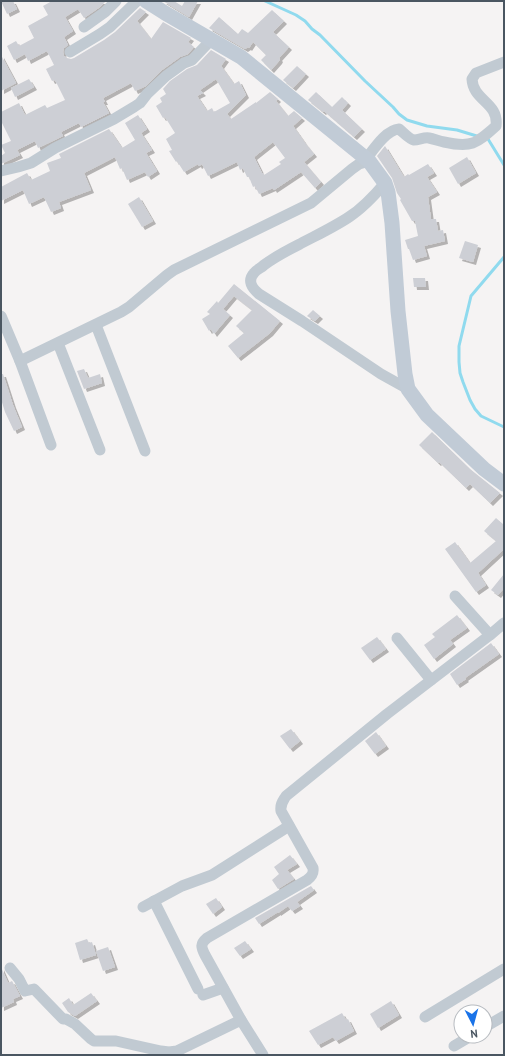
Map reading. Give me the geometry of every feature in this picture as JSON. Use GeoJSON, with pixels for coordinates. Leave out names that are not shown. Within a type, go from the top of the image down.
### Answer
{"type":"FeatureCollection","features":[{"type":"Feature","properties":{"kind":"street"},"geometry":{"type":"LineString","coordinates":[[84,27],[105,12],[116,1]]}},
{"type":"Feature","properties":{"kind":"street"},"geometry":{"type":"LineString","coordinates":[[70,52],[110,27],[137,1]]}},
{"type":"Feature","properties":{"kind":"street"},"geometry":{"type":"LineString","coordinates":[[146,1],[241,56],[368,160],[384,183],[388,192],[392,223],[398,311],[408,389],[427,416],[484,468],[504,484]]}},
{"type":"Feature","properties":{"kind":"street"},"geometry":{"type":"LineString","coordinates":[[1,171],[31,163],[55,148],[108,122],[134,107],[140,103],[146,94],[166,76],[184,63],[192,60],[212,39]]}},
{"type":"Feature","properties":{"kind":"street"},"geometry":{"type":"LineString","coordinates":[[20,361],[112,318],[129,307],[174,270],[311,203],[352,169],[368,160],[384,137],[395,129],[399,129],[414,140],[429,138],[464,146],[485,136],[496,126],[496,116],[494,111],[477,93],[472,80],[476,73],[504,62]]}},
{"type":"Feature","properties":{"kind":"street"},"geometry":{"type":"LineString","coordinates":[[384,183],[373,197],[350,216],[275,257],[254,272],[251,282],[254,290],[259,294],[381,374],[408,389]]}},
{"type":"Feature","properties":{"kind":"street"},"geometry":{"type":"LineString","coordinates":[[1,316],[20,361],[51,445]]}},
{"type":"Feature","properties":{"kind":"street"},"geometry":{"type":"LineString","coordinates":[[96,325],[145,451]]}},
{"type":"Feature","properties":{"kind":"street"},"geometry":{"type":"LineString","coordinates":[[58,343],[100,450]]}},
{"type":"Feature","properties":{"kind":"street"},"geometry":{"type":"LineString","coordinates":[[455,596],[490,635]]}},
{"type":"Feature","properties":{"kind":"street"},"geometry":{"type":"LineString","coordinates":[[264,1055],[240,1020],[202,949],[203,942],[207,938],[307,880],[312,875],[314,871],[313,868],[281,811],[280,806],[286,796],[387,714],[504,623]]}},
{"type":"Feature","properties":{"kind":"street"},"geometry":{"type":"LineString","coordinates":[[397,638],[431,680]]}},
{"type":"Feature","properties":{"kind":"street"},"geometry":{"type":"LineString","coordinates":[[143,907],[182,886],[212,875],[289,826]]}},
{"type":"Feature","properties":{"kind":"street"},"geometry":{"type":"LineString","coordinates":[[154,901],[201,992],[223,988]]}},
{"type":"Feature","properties":{"kind":"street"},"geometry":{"type":"LineString","coordinates":[[10,968],[19,979],[24,991],[34,989],[63,1019],[75,1024],[94,1042],[116,1041],[161,1051],[181,1053],[240,1020]]}},
{"type":"Feature","properties":{"kind":"street"},"geometry":{"type":"LineString","coordinates":[[426,1017],[504,969]]}},
{"type":"Feature","properties":{"kind":"street"},"geometry":{"type":"LineString","coordinates":[[493,1022],[504,1016]]}},
{"type":"Feature","properties":{"kind":"building"},"geometry":{"type":"Polygon","coordinates":[[[1,1],[13,1],[17,9],[7,14],[1,1]]]}},
{"type":"Feature","properties":{"kind":"building"},"geometry":{"type":"Polygon","coordinates":[[[52,1],[106,1],[84,18],[78,9],[65,17],[73,31],[64,37],[68,45],[64,48],[63,52],[64,56],[67,58],[74,58],[104,40],[115,32],[140,8],[146,12],[137,21],[151,39],[163,22],[191,38],[188,42],[194,47],[188,54],[180,57],[162,70],[146,86],[135,91],[131,83],[103,98],[105,102],[103,102],[109,113],[81,127],[79,123],[61,132],[63,136],[38,148],[35,141],[17,150],[20,155],[1,164],[1,156],[5,153],[1,145],[11,141],[1,121],[1,112],[19,103],[25,115],[45,105],[47,108],[65,100],[55,80],[52,81],[46,69],[54,65],[47,51],[28,61],[25,54],[14,60],[7,46],[16,41],[19,46],[34,38],[28,26],[48,15],[43,6],[52,1]]]}},
{"type":"Feature","properties":{"kind":"building"},"geometry":{"type":"Polygon","coordinates":[[[163,1],[174,1],[182,6],[185,1],[198,1],[189,17],[163,1]]]}},
{"type":"Feature","properties":{"kind":"building"},"geometry":{"type":"Polygon","coordinates":[[[272,10],[284,21],[273,32],[289,47],[271,70],[261,60],[266,55],[253,42],[249,48],[248,47],[245,49],[209,28],[219,17],[238,34],[242,29],[248,33],[272,10]]]}},
{"type":"Feature","properties":{"kind":"building"},"geometry":{"type":"Polygon","coordinates":[[[211,50],[226,59],[221,66],[234,84],[239,81],[246,95],[227,114],[231,119],[270,92],[278,99],[276,101],[288,116],[294,111],[302,118],[293,126],[314,154],[304,162],[321,182],[315,188],[301,172],[274,190],[273,188],[259,194],[255,186],[253,187],[243,168],[240,170],[237,162],[208,176],[202,164],[199,166],[198,164],[184,172],[169,151],[172,150],[166,139],[175,133],[156,106],[162,102],[160,98],[166,94],[163,89],[170,81],[187,69],[197,65],[211,50]],[[216,79],[200,90],[203,93],[197,96],[207,111],[212,108],[214,112],[230,103],[216,79]],[[273,142],[254,157],[264,175],[281,164],[279,162],[285,158],[273,142]]]}},
{"type":"Feature","properties":{"kind":"building"},"geometry":{"type":"Polygon","coordinates":[[[1,55],[16,83],[1,91],[1,55]]]}},
{"type":"Feature","properties":{"kind":"building"},"geometry":{"type":"Polygon","coordinates":[[[297,66],[306,74],[293,88],[283,80],[297,66]]]}},
{"type":"Feature","properties":{"kind":"building"},"geometry":{"type":"Polygon","coordinates":[[[29,79],[34,87],[15,97],[11,88],[29,79]]]}},
{"type":"Feature","properties":{"kind":"building"},"geometry":{"type":"Polygon","coordinates":[[[316,92],[332,107],[342,97],[348,103],[342,110],[362,129],[354,137],[324,111],[323,112],[308,100],[316,92]]]}},
{"type":"Feature","properties":{"kind":"building"},"geometry":{"type":"Polygon","coordinates":[[[138,115],[147,129],[141,133],[152,150],[146,153],[157,171],[148,177],[145,172],[127,180],[115,157],[84,173],[91,190],[59,202],[61,208],[51,212],[44,197],[29,204],[23,190],[1,201],[1,187],[27,173],[31,180],[50,171],[47,163],[61,158],[59,154],[109,129],[122,148],[135,140],[125,123],[138,115]]]}},
{"type":"Feature","properties":{"kind":"building"},"geometry":{"type":"Polygon","coordinates":[[[385,146],[404,177],[428,164],[434,173],[427,177],[437,192],[428,197],[431,219],[436,219],[438,231],[443,230],[445,241],[424,246],[427,256],[413,260],[408,249],[405,240],[418,236],[415,221],[412,221],[400,200],[401,199],[397,193],[392,178],[377,156],[385,146]]]}},
{"type":"Feature","properties":{"kind":"building"},"geometry":{"type":"Polygon","coordinates":[[[467,157],[476,173],[458,184],[449,168],[467,157]]]}},
{"type":"Feature","properties":{"kind":"building"},"geometry":{"type":"Polygon","coordinates":[[[139,197],[153,221],[142,227],[128,204],[139,197]]]}},
{"type":"Feature","properties":{"kind":"building"},"geometry":{"type":"Polygon","coordinates":[[[465,241],[478,245],[473,262],[459,258],[465,241]]]}},
{"type":"Feature","properties":{"kind":"building"},"geometry":{"type":"Polygon","coordinates":[[[413,278],[425,278],[426,287],[414,287],[413,278]]]}},
{"type":"Feature","properties":{"kind":"building"},"geometry":{"type":"Polygon","coordinates":[[[234,284],[280,321],[270,333],[238,358],[228,346],[244,333],[236,326],[252,310],[234,296],[223,309],[230,315],[214,334],[211,329],[209,331],[202,319],[210,314],[207,312],[217,301],[218,303],[234,284]]]}},
{"type":"Feature","properties":{"kind":"building"},"geometry":{"type":"Polygon","coordinates":[[[313,310],[320,316],[315,321],[307,316],[313,310]]]}},
{"type":"Feature","properties":{"kind":"building"},"geometry":{"type":"Polygon","coordinates":[[[84,369],[88,378],[100,374],[102,383],[84,389],[77,371],[84,369]]]}},
{"type":"Feature","properties":{"kind":"building"},"geometry":{"type":"Polygon","coordinates":[[[1,374],[3,374],[22,427],[14,431],[1,399],[1,374]]]}},
{"type":"Feature","properties":{"kind":"building"},"geometry":{"type":"Polygon","coordinates":[[[432,432],[470,469],[500,493],[490,503],[470,484],[466,488],[419,445],[432,432]]]}},
{"type":"Feature","properties":{"kind":"building"},"geometry":{"type":"Polygon","coordinates":[[[496,518],[504,525],[504,549],[478,573],[486,585],[476,592],[445,549],[455,542],[470,563],[496,541],[484,531],[496,518]]]}},
{"type":"Feature","properties":{"kind":"building"},"geometry":{"type":"Polygon","coordinates":[[[504,574],[504,588],[498,595],[491,590],[504,574]]]}},
{"type":"Feature","properties":{"kind":"building"},"geometry":{"type":"Polygon","coordinates":[[[457,615],[467,628],[450,640],[453,644],[434,659],[424,645],[435,637],[432,634],[457,615]]]}},
{"type":"Feature","properties":{"kind":"building"},"geometry":{"type":"Polygon","coordinates":[[[377,637],[386,649],[370,660],[361,648],[377,637]]]}},
{"type":"Feature","properties":{"kind":"building"},"geometry":{"type":"Polygon","coordinates":[[[491,643],[499,654],[457,685],[450,674],[491,643]]]}},
{"type":"Feature","properties":{"kind":"building"},"geometry":{"type":"Polygon","coordinates":[[[291,729],[300,741],[290,749],[280,736],[291,729]]]}},
{"type":"Feature","properties":{"kind":"building"},"geometry":{"type":"Polygon","coordinates":[[[376,732],[386,746],[375,754],[365,741],[376,732]]]}},
{"type":"Feature","properties":{"kind":"building"},"geometry":{"type":"Polygon","coordinates":[[[290,855],[297,864],[287,870],[294,879],[278,889],[272,880],[279,874],[274,867],[290,855]]]}},
{"type":"Feature","properties":{"kind":"building"},"geometry":{"type":"Polygon","coordinates":[[[311,886],[314,890],[297,902],[300,906],[292,911],[288,906],[259,924],[255,918],[311,886]]]}},
{"type":"Feature","properties":{"kind":"building"},"geometry":{"type":"Polygon","coordinates":[[[216,898],[222,907],[213,914],[206,904],[216,898]]]}},
{"type":"Feature","properties":{"kind":"building"},"geometry":{"type":"Polygon","coordinates":[[[87,939],[89,943],[92,942],[96,955],[80,960],[75,943],[87,939]]]}},
{"type":"Feature","properties":{"kind":"building"},"geometry":{"type":"Polygon","coordinates":[[[245,941],[251,949],[240,956],[234,948],[245,941]]]}},
{"type":"Feature","properties":{"kind":"building"},"geometry":{"type":"Polygon","coordinates":[[[108,947],[115,967],[103,971],[96,951],[108,947]]]}},
{"type":"Feature","properties":{"kind":"building"},"geometry":{"type":"Polygon","coordinates":[[[1,967],[8,983],[12,981],[20,996],[13,999],[14,1002],[1,1008],[1,967]]]}},
{"type":"Feature","properties":{"kind":"building"},"geometry":{"type":"Polygon","coordinates":[[[91,993],[97,1001],[75,1016],[68,1012],[62,1003],[69,998],[73,1005],[91,993]]]}},
{"type":"Feature","properties":{"kind":"building"},"geometry":{"type":"Polygon","coordinates":[[[391,1001],[399,1015],[378,1028],[370,1014],[391,1001]]]}},
{"type":"Feature","properties":{"kind":"building"},"geometry":{"type":"Polygon","coordinates":[[[342,1013],[346,1020],[348,1019],[354,1031],[336,1041],[333,1037],[318,1045],[309,1031],[342,1013]]]}},
{"type":"Feature","properties":{"kind":"waterway"},"geometry":{"type":"LineString","coordinates":[[265,1],[296,15],[305,21],[365,81],[407,120],[427,126],[457,130],[480,137]]}},
{"type":"Feature","properties":{"kind":"waterway"},"geometry":{"type":"LineString","coordinates":[[485,138],[488,139],[504,165]]}},
{"type":"Feature","properties":{"kind":"waterway"},"geometry":{"type":"LineString","coordinates":[[504,257],[471,296],[459,346],[460,373],[470,400],[481,416],[504,427]]}}]}
